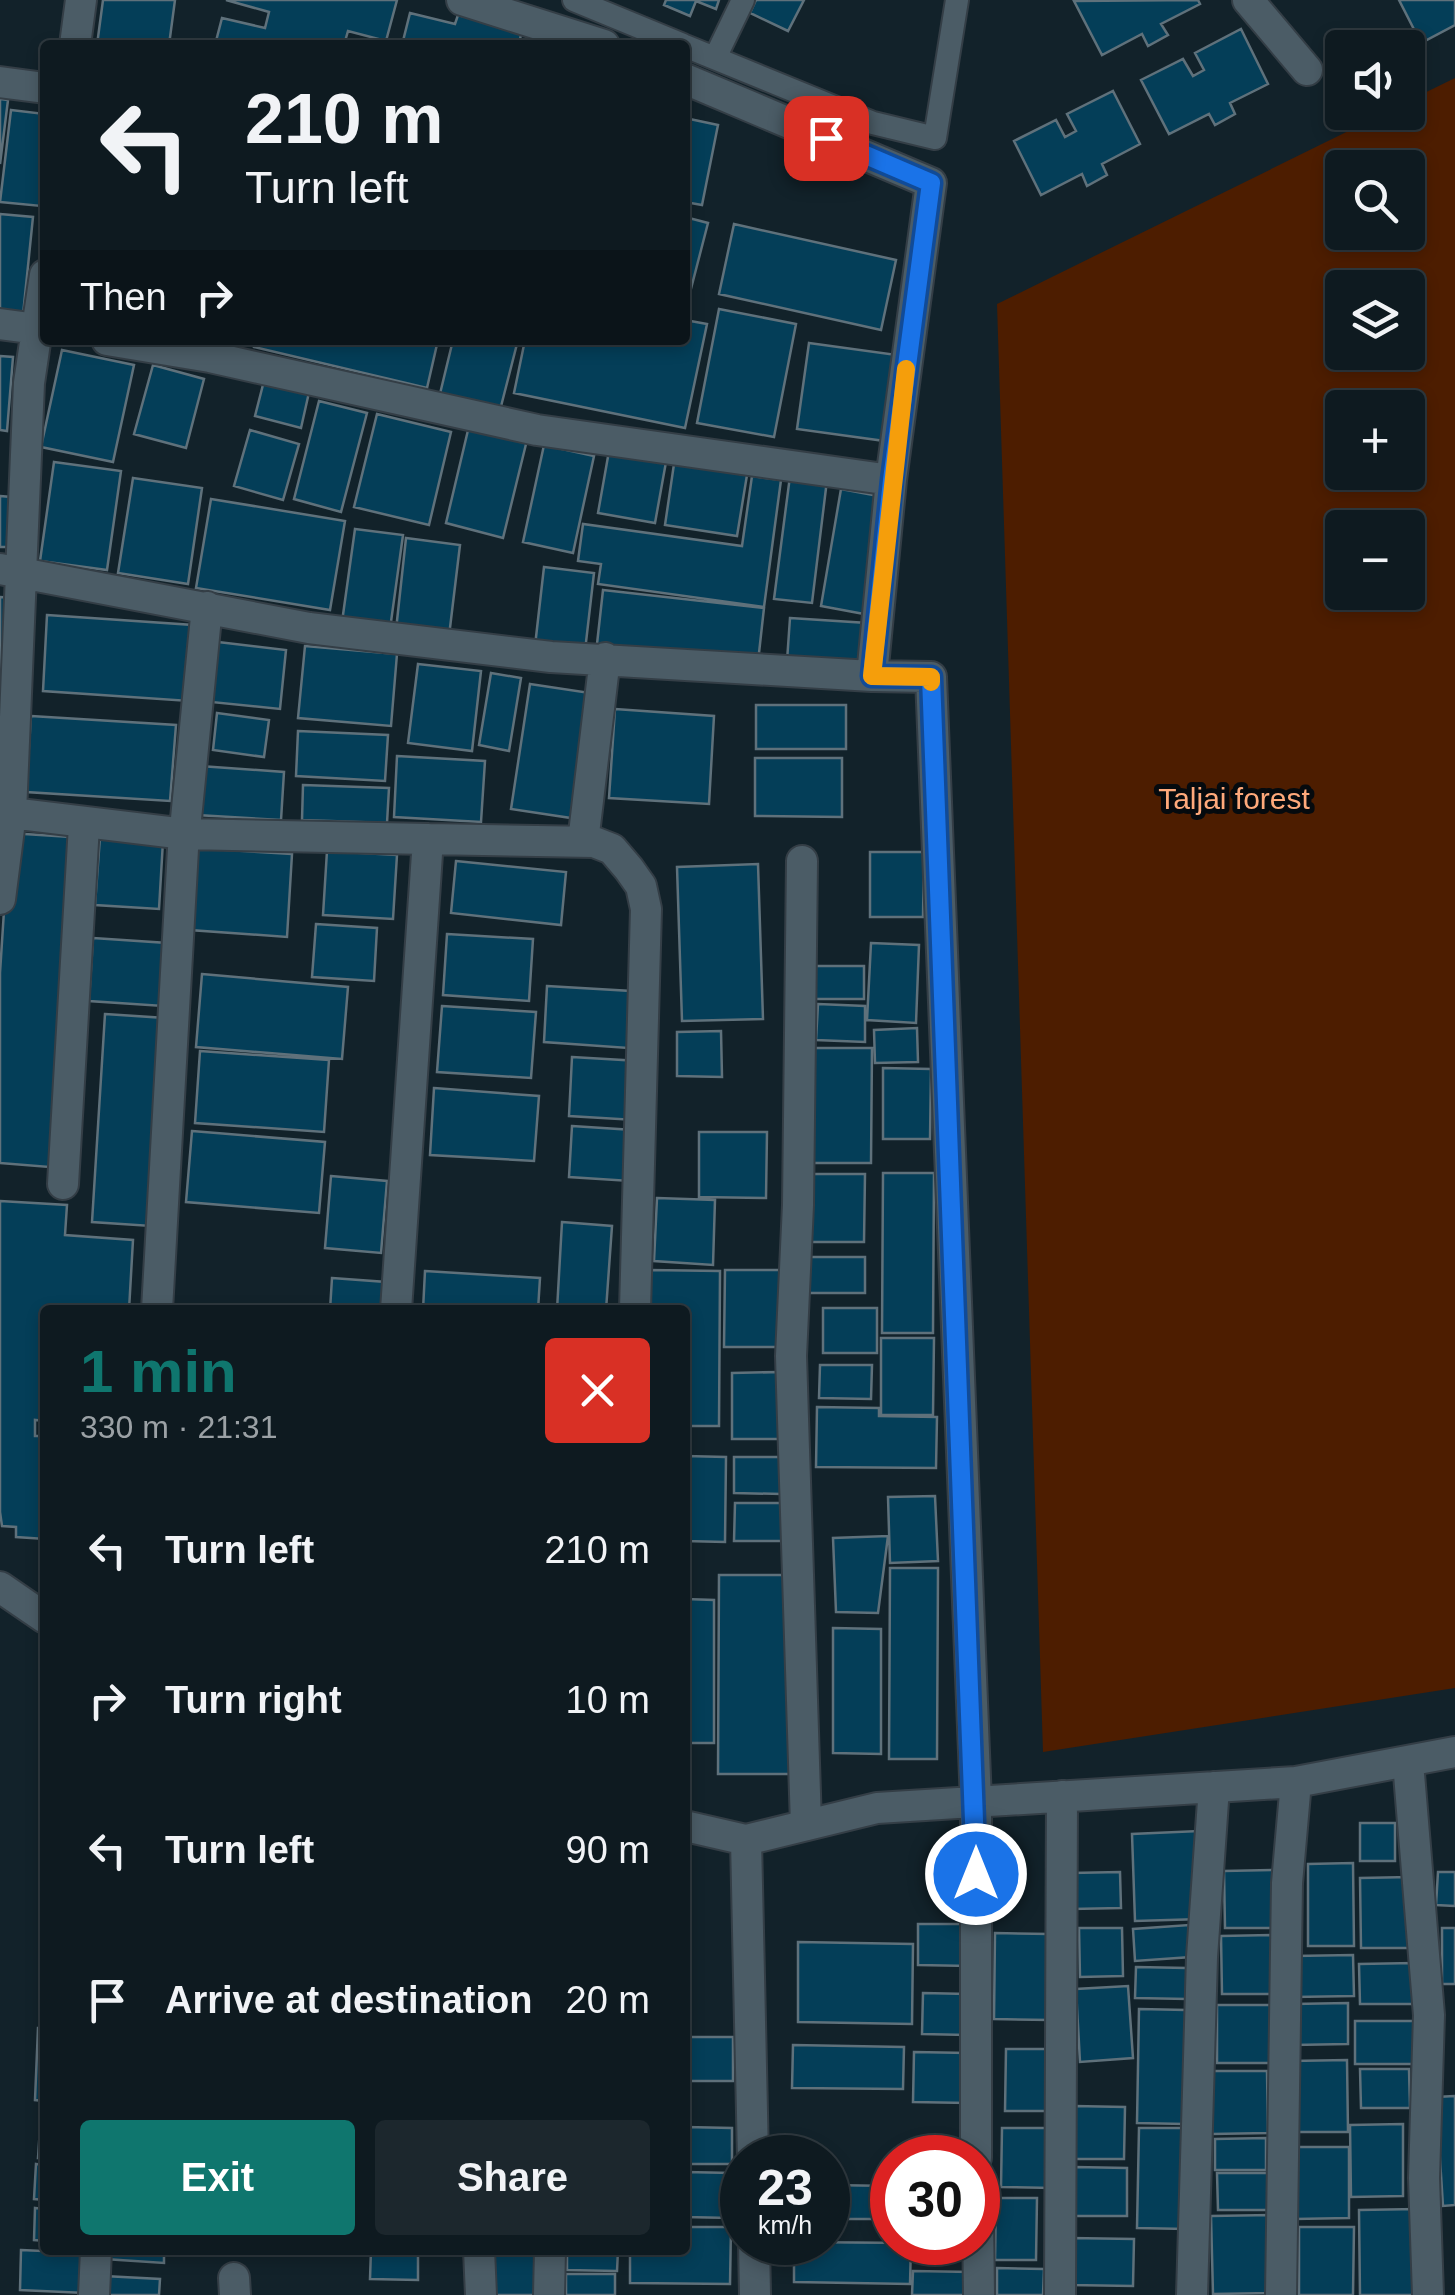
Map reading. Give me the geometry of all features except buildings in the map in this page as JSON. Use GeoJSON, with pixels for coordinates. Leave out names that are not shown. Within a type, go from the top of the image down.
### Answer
{"type":"FeatureCollection","features":[{"type":"Feature","properties":{"kind":"street"},"geometry":{"type":"LineString","coordinates":[[76,40],[81,0]]}},
{"type":"Feature","properties":{"kind":"street"},"geometry":{"type":"LineString","coordinates":[[462,0],[588,40]]}},
{"type":"Feature","properties":{"kind":"street"},"geometry":{"type":"LineString","coordinates":[[1248,0],[1308,70]]}},
{"type":"Feature","properties":{"kind":"street"},"geometry":{"type":"LineString","coordinates":[[690,81],[931,183],[892,480],[872,676]]}},
{"type":"Feature","properties":{"kind":"street"},"geometry":{"type":"LineString","coordinates":[[0,82],[40,87]]}},
{"type":"Feature","properties":{"kind":"street"},"geometry":{"type":"LineString","coordinates":[[0,324],[40,329]]}},
{"type":"Feature","properties":{"kind":"street"},"geometry":{"type":"LineString","coordinates":[[0,899],[13,445],[40,334]]}},
{"type":"Feature","properties":{"kind":"street"},"geometry":{"type":"LineString","coordinates":[[137,345],[210,357],[537,430],[892,480]]}},
{"type":"Feature","properties":{"kind":"street"},"geometry":{"type":"LineString","coordinates":[[12,570],[308,628],[551,657],[931,677],[976,1802],[976,2135]]}},
{"type":"Feature","properties":{"kind":"street"},"geometry":{"type":"LineString","coordinates":[[156,1305],[185,834],[208,606]]}},
{"type":"Feature","properties":{"kind":"street"},"geometry":{"type":"LineString","coordinates":[[583,842],[606,658]]}},
{"type":"Feature","properties":{"kind":"street"},"geometry":{"type":"LineString","coordinates":[[5,812],[84,825],[185,834],[583,842],[612,849],[641,886],[646,908],[635,1305]]}},
{"type":"Feature","properties":{"kind":"street"},"geometry":{"type":"LineString","coordinates":[[63,1184],[84,825]]}},
{"type":"Feature","properties":{"kind":"street"},"geometry":{"type":"LineString","coordinates":[[396,1305],[428,840]]}},
{"type":"Feature","properties":{"kind":"street"},"geometry":{"type":"LineString","coordinates":[[802,861],[798,1205],[791,1356],[806,1825]]}},
{"type":"Feature","properties":{"kind":"street"},"geometry":{"type":"LineString","coordinates":[[0,1587],[40,1615]]}},
{"type":"Feature","properties":{"kind":"street"},"geometry":{"type":"LineString","coordinates":[[690,1827],[746,1840],[877,1808],[1296,1782],[1455,1752]]}},
{"type":"Feature","properties":{"kind":"street"},"geometry":{"type":"LineString","coordinates":[[1408,1762],[1429,2015],[1424,2178],[1428,2295]]}},
{"type":"Feature","properties":{"kind":"street"},"geometry":{"type":"LineString","coordinates":[[1282,2295],[1288,1883],[1296,1782]]}},
{"type":"Feature","properties":{"kind":"street"},"geometry":{"type":"LineString","coordinates":[[1192,2295],[1202,1958],[1214,1788]]}},
{"type":"Feature","properties":{"kind":"street"},"geometry":{"type":"LineString","coordinates":[[1060,2295],[1062,1796]]}},
{"type":"Feature","properties":{"kind":"street"},"geometry":{"type":"LineString","coordinates":[[746,1840],[752,2135]]}},
{"type":"Feature","properties":{"kind":"street"},"geometry":{"type":"LineString","coordinates":[[94,2295],[96,2255]]}},
{"type":"Feature","properties":{"kind":"street"},"geometry":{"type":"LineString","coordinates":[[479,2255],[481,2295]]}},
{"type":"Feature","properties":{"kind":"street"},"geometry":{"type":"LineString","coordinates":[[550,2255],[550,2295]]}},
{"type":"Feature","properties":{"kind":"street"},"geometry":{"type":"LineString","coordinates":[[754,2265],[755,2295]]}},
{"type":"Feature","properties":{"kind":"street"},"geometry":{"type":"LineString","coordinates":[[979,2265],[979,2295]]}},
{"type":"Feature","properties":{"kind":"lane"},"geometry":{"type":"LineString","coordinates":[[574,0],[672,40]]}},
{"type":"Feature","properties":{"kind":"lane"},"geometry":{"type":"LineString","coordinates":[[715,58],[743,0]]}},
{"type":"Feature","properties":{"kind":"lane"},"geometry":{"type":"LineString","coordinates":[[690,48],[873,123],[935,138],[958,0]]}},
{"type":"Feature","properties":{"kind":"green space","name":"Taljai forest"},"geometry":{"type":"Polygon","coordinates":[[[1455,78],[1455,1688],[1043,1752],[997,304],[1350,130],[1425,130],[1425,93],[1455,78]]]}},
{"type":"Feature","properties":{"kind":"slow traffic"},"geometry":{"type":"LineString","coordinates":[[906,369],[872,676],[931,677],[931,682]]}},
{"type":"Feature","properties":{"kind":"route"},"geometry":{"type":"LineString","coordinates":[[826,138],[931,183],[892,480],[872,676],[931,677],[976,1874]]}}]}
